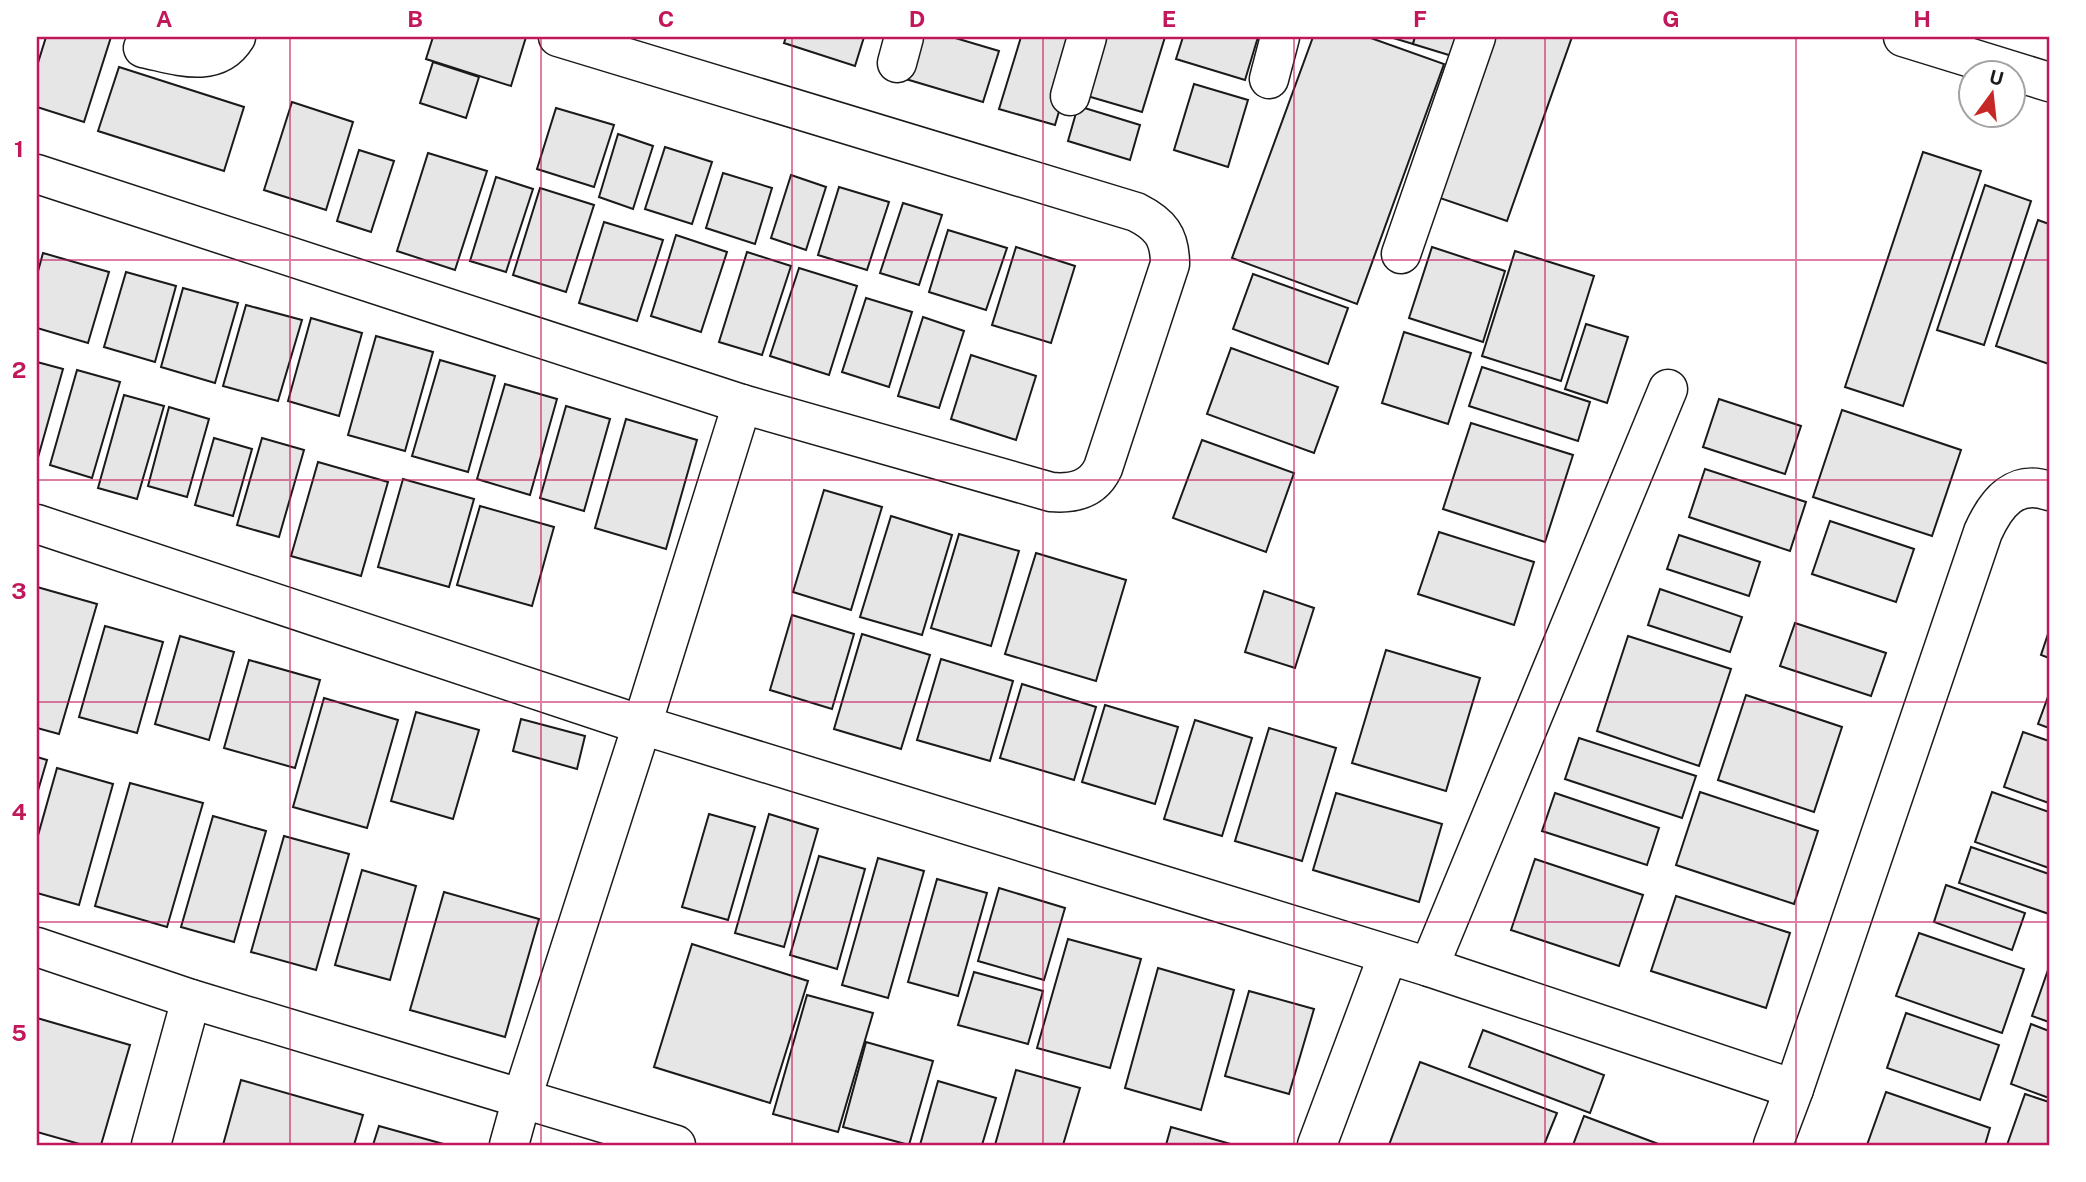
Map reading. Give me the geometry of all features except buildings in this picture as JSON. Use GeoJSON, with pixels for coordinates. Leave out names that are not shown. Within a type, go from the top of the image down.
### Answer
{"type":"FeatureCollection","features":[{"type":"Feature","properties":{"kind":"street"},"geometry":{"type":"LineString","coordinates":[[143,48],[201,60],[219,53],[235,41],[236,37]]}},
{"type":"Feature","properties":{"kind":"street"},"geometry":{"type":"LineString","coordinates":[[37,174],[742,404],[1051,492],[1070,493],[1093,483],[1103,468],[1170,264],[1169,244],[1153,221],[1136,212],[558,37]]}},
{"type":"Feature","properties":{"kind":"street"},"geometry":{"type":"LineString","coordinates":[[1070,96],[1087,37]]}},
{"type":"Feature","properties":{"kind":"street"},"geometry":{"type":"LineString","coordinates":[[1269,79],[1280,37]]}},
{"type":"Feature","properties":{"kind":"street"},"geometry":{"type":"LineString","coordinates":[[1401,254],[1476,37]]}},
{"type":"Feature","properties":{"kind":"street"},"geometry":{"type":"LineString","coordinates":[[1903,37],[2049,82]]}},
{"type":"Feature","properties":{"kind":"street"},"geometry":{"type":"LineString","coordinates":[[1429,967],[1668,389]]}},
{"type":"Feature","properties":{"kind":"street"},"geometry":{"type":"LineString","coordinates":[[509,1145],[742,404]]}},
{"type":"Feature","properties":{"kind":"street"},"geometry":{"type":"LineString","coordinates":[[1773,1145],[1991,513],[2003,500],[2018,490],[2038,487],[2049,491]]}},
{"type":"Feature","properties":{"kind":"street"},"geometry":{"type":"LineString","coordinates":[[37,524],[642,725],[1429,967],[1794,1088]]}},
{"type":"Feature","properties":{"kind":"street"},"geometry":{"type":"LineString","coordinates":[[37,947],[191,999],[676,1145]]}},
{"type":"Feature","properties":{"kind":"street"},"geometry":{"type":"LineString","coordinates":[[1317,1145],[1388,956]]}},
{"type":"Feature","properties":{"kind":"street"},"geometry":{"type":"LineString","coordinates":[[151,1145],[191,999]]}}]}
